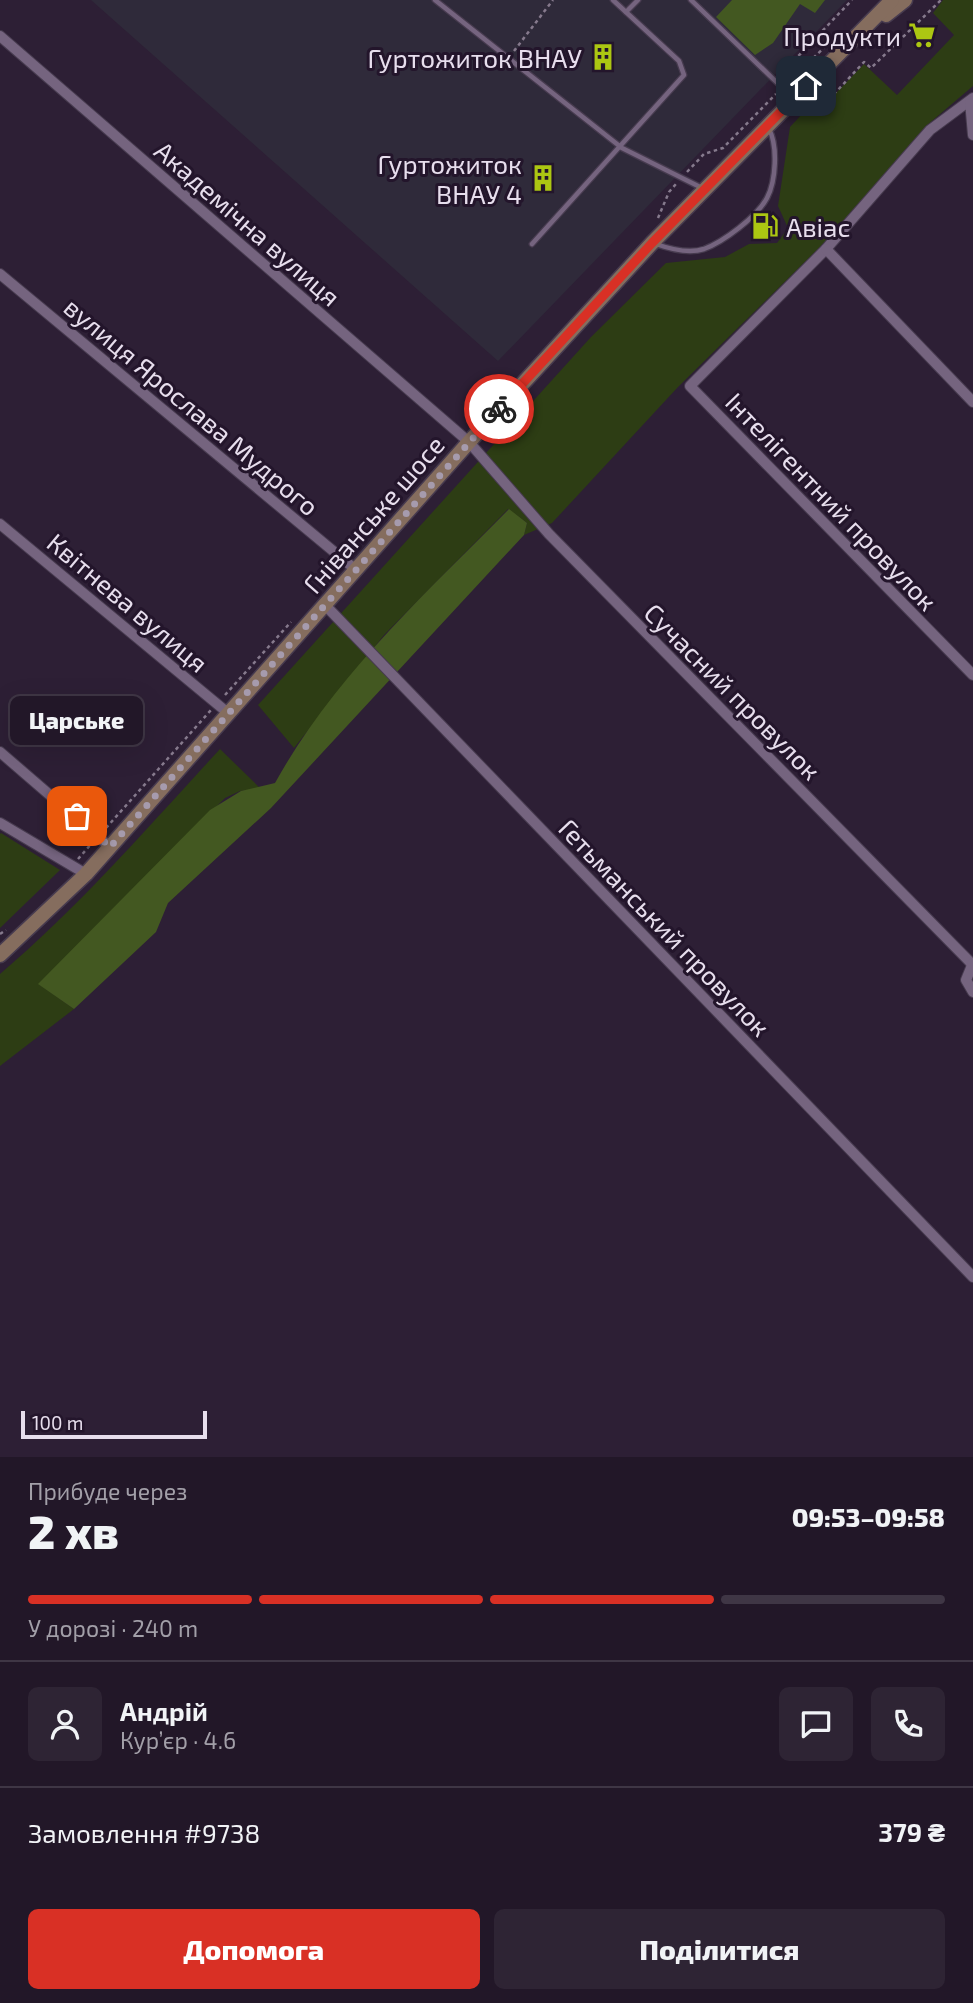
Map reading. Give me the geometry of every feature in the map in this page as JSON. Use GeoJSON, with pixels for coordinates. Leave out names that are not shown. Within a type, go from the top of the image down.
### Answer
{"type":"FeatureCollection","features":[{"type":"Feature","properties":{"kind":"main road","name":"Гніванське шосе"},"geometry":{"type":"LineString","coordinates":[[0,954],[86,874],[469,442],[652,243],[892,0]]}},
{"type":"Feature","properties":{"kind":"main road","name":"Гніванське шосе"},"geometry":{"type":"LineString","coordinates":[[844,48],[905,0]]}},
{"type":"Feature","properties":{"kind":"street","name":"Академічна вулиця"},"geometry":{"type":"LineString","coordinates":[[0,36],[469,442]]}},
{"type":"Feature","properties":{"kind":"street"},"geometry":{"type":"LineString","coordinates":[[972,100],[973,135]]}},
{"type":"Feature","properties":{"kind":"street"},"geometry":{"type":"LineString","coordinates":[[972,100],[930,130],[826,249],[973,402]]}},
{"type":"Feature","properties":{"kind":"street","name":"Інтелігентний провулок"},"geometry":{"type":"LineString","coordinates":[[826,249],[690,386],[973,675]]}},
{"type":"Feature","properties":{"kind":"street","name":"вулиця Ярослава Мудрого"},"geometry":{"type":"LineString","coordinates":[[0,274],[356,570]]}},
{"type":"Feature","properties":{"kind":"street","name":"Сучасний провулок"},"geometry":{"type":"LineString","coordinates":[[469,442],[549,534],[972,964]]}},
{"type":"Feature","properties":{"kind":"street","name":"Квітнева вулиця"},"geometry":{"type":"LineString","coordinates":[[0,524],[229,713]]}},
{"type":"Feature","properties":{"kind":"street","name":"Гетьманський провулок"},"geometry":{"type":"LineString","coordinates":[[326,606],[973,1277]]}},
{"type":"Feature","properties":{"kind":"street"},"geometry":{"type":"LineString","coordinates":[[0,752],[110,847]]}},
{"type":"Feature","properties":{"kind":"street"},"geometry":{"type":"LineString","coordinates":[[0,823],[86,874]]}},
{"type":"Feature","properties":{"kind":"street"},"geometry":{"type":"LineString","coordinates":[[972,964],[966,980],[973,992]]}},
{"type":"Feature","properties":{"kind":"lane"},"geometry":{"type":"LineString","coordinates":[[435,0],[510,56],[622,148],[706,190]]}},
{"type":"Feature","properties":{"kind":"lane"},"geometry":{"type":"LineString","coordinates":[[532,244],[622,148],[684,75],[679,61],[613,0]]}},
{"type":"Feature","properties":{"kind":"lane"},"geometry":{"type":"LineString","coordinates":[[626,12],[638,0]]}},
{"type":"Feature","properties":{"kind":"lane"},"geometry":{"type":"LineString","coordinates":[[691,0],[794,99]]}},
{"type":"Feature","properties":{"kind":"lane"},"geometry":{"type":"LineString","coordinates":[[652,243],[674,250],[702,249],[738,229],[767,198],[774,162],[773,137],[767,125]]}},
{"type":"Feature","properties":{"kind":"path"},"geometry":{"type":"LineString","coordinates":[[510,56],[553,0]]}},
{"type":"Feature","properties":{"kind":"path"},"geometry":{"type":"LineString","coordinates":[[775,80],[852,0]]}},
{"type":"Feature","properties":{"kind":"path"},"geometry":{"type":"LineString","coordinates":[[811,102],[819,94],[836,92],[864,62],[871,68],[941,0]]}},
{"type":"Feature","properties":{"kind":"shaded area"},"geometry":{"type":"Polygon","coordinates":[[[91,0],[847,0],[498,361],[91,0]]]}},
{"type":"Feature","properties":{"kind":"green space"},"geometry":{"type":"Polygon","coordinates":[[[732,0],[825,0],[815,13],[800,4],[773,43],[755,55],[716,17],[732,0]]]}},
{"type":"Feature","properties":{"kind":"green space"},"geometry":{"type":"Polygon","coordinates":[[[943,0],[973,0],[973,86],[926,126],[822,245],[678,387],[552,523],[524,535],[527,523],[508,509],[384,635],[294,748],[258,705],[591,337],[666,263],[725,257],[749,244],[777,243],[788,228],[778,206],[790,127],[819,96],[836,93],[864,64],[897,95],[954,35],[933,13],[943,0]]]}},
{"type":"Feature","properties":{"kind":"green space"},"geometry":{"type":"Polygon","coordinates":[[[509,509],[527,523],[524,535],[271,808],[168,903],[156,932],[74,1009],[38,984],[210,810],[241,791],[275,783],[298,745],[352,673],[413,605],[509,509]]]}},
{"type":"Feature","properties":{"kind":"green space"},"geometry":{"type":"Polygon","coordinates":[[[220,749],[261,789],[240,791],[225,798],[39,984],[74,1009],[0,1066],[0,974],[86,893],[220,749]]]}},
{"type":"Feature","properties":{"kind":"green space"},"geometry":{"type":"Polygon","coordinates":[[[0,834],[60,870],[0,928],[0,834]]]}},
{"type":"Feature","properties":{"kind":"way so far"},"geometry":{"type":"LineString","coordinates":[[77,816],[110,847],[499,409]]}},
{"type":"Feature","properties":{"kind":"place","name":"Продукти"},"geometry":{"type":"Point","coordinates":[922,35]}},
{"type":"Feature","properties":{"kind":"place","name":"Гуртожиток ВНАУ"},"geometry":{"type":"Point","coordinates":[603,57]}},
{"type":"Feature","properties":{"kind":"place","name":"Гуртожиток ВНАУ 4"},"geometry":{"type":"Point","coordinates":[543,178]}},
{"type":"Feature","properties":{"kind":"place","name":"Авіас"},"geometry":{"type":"Point","coordinates":[765,226]}},
{"type":"Feature","properties":{"kind":"place","name":"Царське"},"geometry":{"type":"Point","coordinates":[77,816]}},
{"type":"Feature","properties":{"kind":"route"},"geometry":{"type":"LineString","coordinates":[[499,409],[652,243],[806,86]]}}]}
